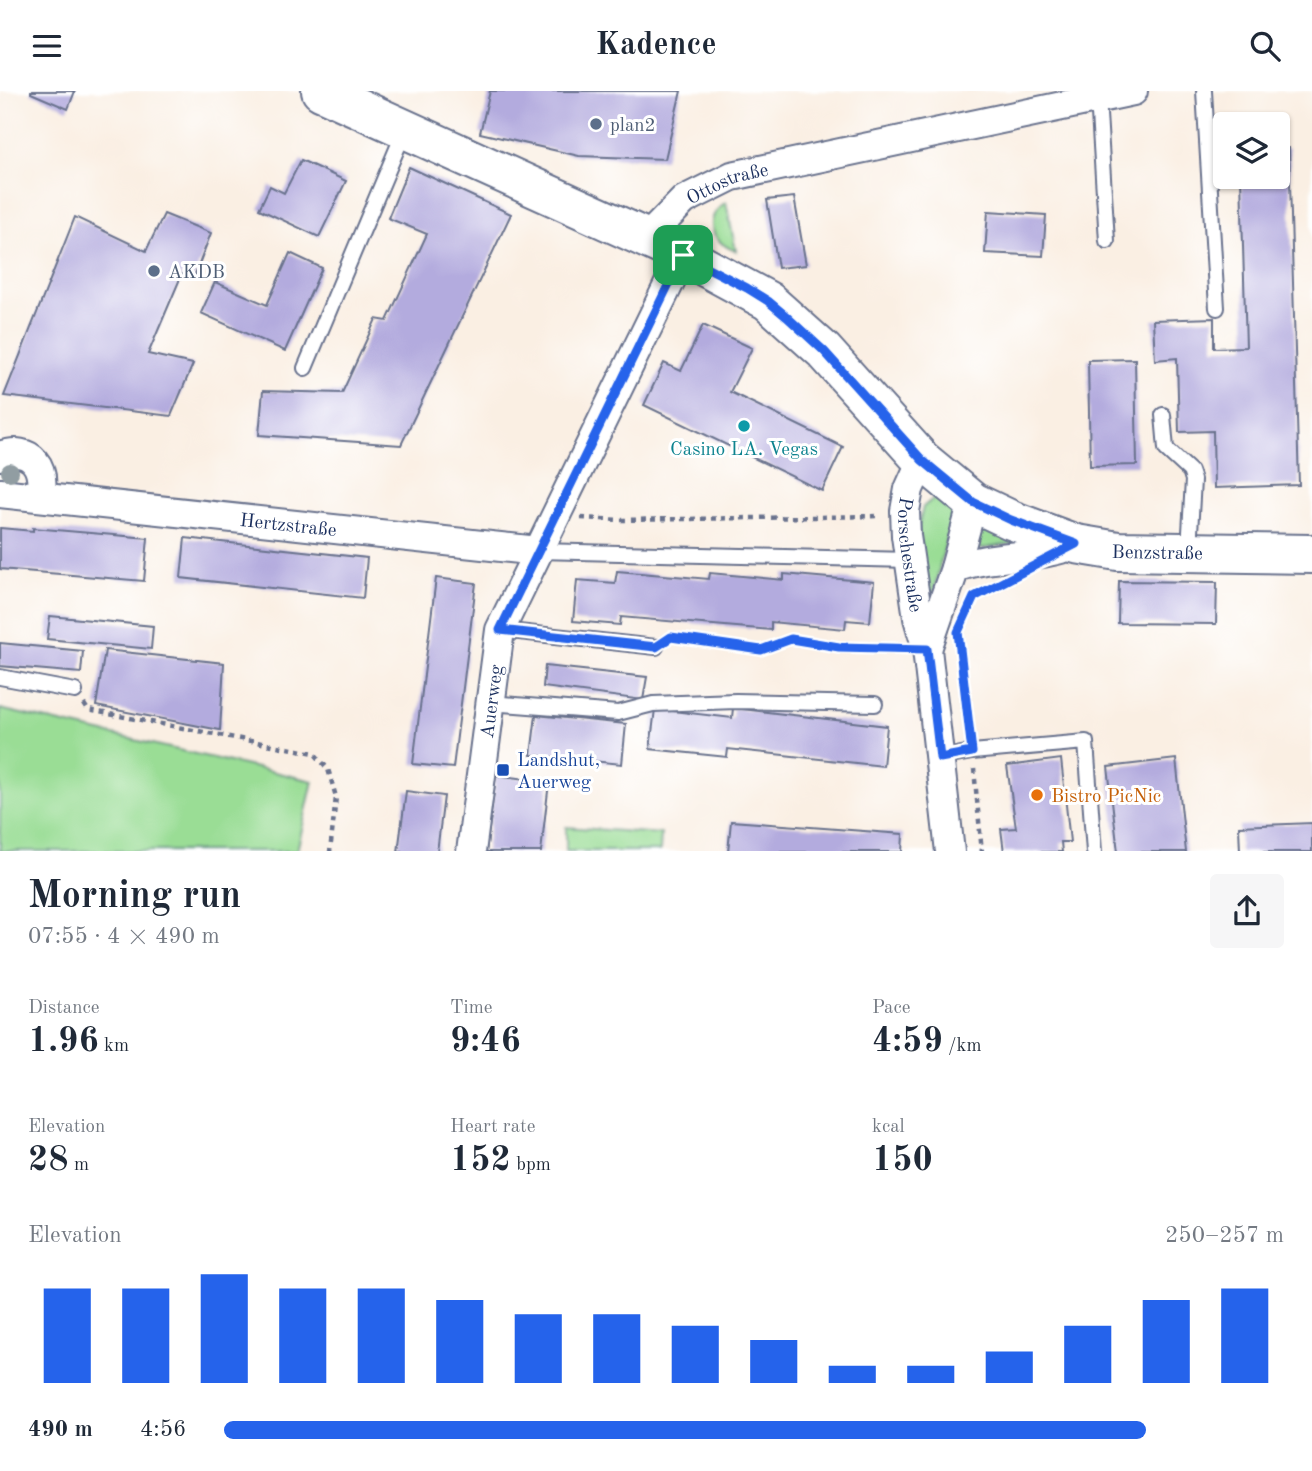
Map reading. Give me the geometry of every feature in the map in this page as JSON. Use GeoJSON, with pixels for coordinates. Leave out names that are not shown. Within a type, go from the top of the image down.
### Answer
{"type":"FeatureCollection","features":[{"type":"Feature","properties":{"kind":"street"},"geometry":{"type":"LineString","coordinates":[[321,91],[647,238]]}},
{"type":"Feature","properties":{"kind":"street","name":"Ottostraße"},"geometry":{"type":"LineString","coordinates":[[647,238],[684,200],[732,176],[1133,91]]}},
{"type":"Feature","properties":{"kind":"street","name":"Benzstraße"},"geometry":{"type":"LineString","coordinates":[[647,238],[768,301],[824,351],[922,460],[973,502],[1011,520],[1076,544],[1118,551],[1312,554]]}},
{"type":"Feature","properties":{"kind":"street","name":"Auerweg"},"geometry":{"type":"LineString","coordinates":[[471,851],[500,630],[683,255]]}},
{"type":"Feature","properties":{"kind":"street"},"geometry":{"type":"LineString","coordinates":[[0,456],[14,451],[29,455],[40,470],[43,484],[40,497]]}},
{"type":"Feature","properties":{"kind":"street","name":"Porschestraße"},"geometry":{"type":"LineString","coordinates":[[922,460],[909,489],[905,516],[918,618],[927,649],[950,851]]}},
{"type":"Feature","properties":{"kind":"street","name":"Hertzstraße"},"geometry":{"type":"LineString","coordinates":[[0,493],[538,551]]}},
{"type":"Feature","properties":{"kind":"street","name":"Porschestraße"},"geometry":{"type":"LineString","coordinates":[[927,649],[955,568],[973,502]]}},
{"type":"Feature","properties":{"kind":"street","name":"Porschestraße"},"geometry":{"type":"LineString","coordinates":[[955,568],[978,559],[1037,555],[1076,544]]}},
{"type":"Feature","properties":{"kind":"lane"},"geometry":{"type":"LineString","coordinates":[[1204,91],[1217,309]]}},
{"type":"Feature","properties":{"kind":"lane"},"geometry":{"type":"LineString","coordinates":[[1098,98],[1107,241]]}},
{"type":"Feature","properties":{"kind":"lane"},"geometry":{"type":"LineString","coordinates":[[305,368],[405,130]]}},
{"type":"Feature","properties":{"kind":"lane"},"geometry":{"type":"LineString","coordinates":[[1163,415],[1166,449],[1190,471],[1193,480],[1189,552]]}},
{"type":"Feature","properties":{"kind":"lane"},"geometry":{"type":"LineString","coordinates":[[538,551],[910,560]]}},
{"type":"Feature","properties":{"kind":"lane"},"geometry":{"type":"LineString","coordinates":[[500,630],[656,647]]}},
{"type":"Feature","properties":{"kind":"lane"},"geometry":{"type":"LineString","coordinates":[[0,677],[75,691]]}},
{"type":"Feature","properties":{"kind":"lane"},"geometry":{"type":"LineString","coordinates":[[490,703],[618,713],[653,704],[736,701],[875,704]]}},
{"type":"Feature","properties":{"kind":"lane"},"geometry":{"type":"LineString","coordinates":[[940,758],[972,752],[1086,742],[1094,851]]}},
{"type":"Feature","properties":{"kind":"path"},"geometry":{"type":"LineString","coordinates":[[555,517],[618,520],[905,516]]}},
{"type":"Feature","properties":{"kind":"path"},"geometry":{"type":"LineString","coordinates":[[969,608],[974,597],[1000,583]]}},
{"type":"Feature","properties":{"kind":"path"},"geometry":{"type":"LineString","coordinates":[[958,632],[982,851]]}},
{"type":"Feature","properties":{"kind":"path"},"geometry":{"type":"LineString","coordinates":[[656,647],[671,637],[761,650],[791,639],[839,647],[927,649]]}},
{"type":"Feature","properties":{"kind":"path"},"geometry":{"type":"LineString","coordinates":[[75,691],[88,710],[314,753],[328,769],[336,797],[330,851]]}},
{"type":"Feature","properties":{"kind":"green space"},"geometry":{"type":"Polygon","coordinates":[[[726,202],[736,251],[721,242],[713,230],[714,216],[726,202]]]}},
{"type":"Feature","properties":{"kind":"green space"},"geometry":{"type":"Polygon","coordinates":[[[934,498],[939,498],[954,509],[932,598],[929,600],[918,528],[923,507],[934,498]]]}},
{"type":"Feature","properties":{"kind":"green space"},"geometry":{"type":"Polygon","coordinates":[[[977,524],[1023,542],[974,550],[977,524]]]}},
{"type":"Feature","properties":{"kind":"green space"},"geometry":{"type":"Polygon","coordinates":[[[0,709],[313,781],[297,851],[0,851],[0,709]]]}},
{"type":"Feature","properties":{"kind":"green space"},"geometry":{"type":"Polygon","coordinates":[[[566,827],[661,834],[660,851],[566,851],[566,827]]]}},
{"type":"Feature","properties":{"kind":"building"},"geometry":{"type":"Polygon","coordinates":[[[31,91],[75,91],[68,109],[31,91]]]}},
{"type":"Feature","properties":{"kind":"building"},"geometry":{"type":"Polygon","coordinates":[[[490,91],[681,91],[665,159],[579,156],[480,133],[490,91]]]}},
{"type":"Feature","properties":{"kind":"building"},"geometry":{"type":"Polygon","coordinates":[[[301,160],[346,181],[319,237],[259,209],[270,186],[284,193],[301,160]]]}},
{"type":"Feature","properties":{"kind":"building"},"geometry":{"type":"Polygon","coordinates":[[[409,167],[511,214],[401,445],[259,435],[263,391],[342,393],[376,319],[387,321],[427,234],[388,218],[409,167]]]}},
{"type":"Feature","properties":{"kind":"building"},"geometry":{"type":"Polygon","coordinates":[[[1290,182],[1299,485],[1214,488],[1213,431],[1179,432],[1177,358],[1155,360],[1153,320],[1214,318],[1214,348],[1246,347],[1241,189],[1290,189],[1290,182]]]}},
{"type":"Feature","properties":{"kind":"building"},"geometry":{"type":"Polygon","coordinates":[[[794,197],[806,265],[778,268],[767,200],[794,197]]]}},
{"type":"Feature","properties":{"kind":"building"},"geometry":{"type":"Polygon","coordinates":[[[988,211],[1046,215],[1043,256],[985,253],[988,211]]]}},
{"type":"Feature","properties":{"kind":"building"},"geometry":{"type":"Polygon","coordinates":[[[164,214],[211,233],[194,277],[182,274],[148,354],[193,364],[171,416],[4,396],[75,217],[146,251],[164,214]]]}},
{"type":"Feature","properties":{"kind":"building"},"geometry":{"type":"Polygon","coordinates":[[[290,253],[322,268],[285,351],[201,313],[215,282],[267,305],[290,253]]]}},
{"type":"Feature","properties":{"kind":"building","name":"Casino LA. Vegas"},"geometry":{"type":"Polygon","coordinates":[[[703,325],[752,348],[730,392],[843,447],[822,491],[644,405],[664,363],[681,371],[703,325]]]}},
{"type":"Feature","properties":{"kind":"building"},"geometry":{"type":"Polygon","coordinates":[[[1135,359],[1137,465],[1090,466],[1088,360],[1135,359]]]}},
{"type":"Feature","properties":{"kind":"building"},"geometry":{"type":"Polygon","coordinates":[[[0,528],[33,531],[33,528],[148,538],[144,581],[0,569],[0,528]]]}},
{"type":"Feature","properties":{"kind":"building"},"geometry":{"type":"Polygon","coordinates":[[[185,538],[367,558],[363,598],[181,578],[185,538]]]}},
{"type":"Feature","properties":{"kind":"building"},"geometry":{"type":"Polygon","coordinates":[[[617,571],[709,579],[710,573],[784,580],[784,574],[874,582],[870,622],[846,620],[845,629],[771,622],[771,630],[621,617],[620,625],[573,621],[577,580],[615,583],[617,571]]]}},
{"type":"Feature","properties":{"kind":"building"},"geometry":{"type":"Polygon","coordinates":[[[436,578],[476,583],[453,768],[413,764],[436,578]]]}},
{"type":"Feature","properties":{"kind":"building"},"geometry":{"type":"Polygon","coordinates":[[[1119,581],[1217,582],[1216,624],[1118,623],[1119,581]]]}},
{"type":"Feature","properties":{"kind":"building"},"geometry":{"type":"Polygon","coordinates":[[[50,616],[153,626],[151,649],[47,639],[50,616]]]}},
{"type":"Feature","properties":{"kind":"building"},"geometry":{"type":"Polygon","coordinates":[[[0,643],[83,651],[81,673],[0,666],[0,643]]]}},
{"type":"Feature","properties":{"kind":"building"},"geometry":{"type":"Polygon","coordinates":[[[105,650],[224,663],[220,730],[96,706],[105,650]]]}},
{"type":"Feature","properties":{"kind":"building"},"geometry":{"type":"Polygon","coordinates":[[[545,666],[647,677],[643,700],[543,687],[545,666]]]}},
{"type":"Feature","properties":{"kind":"building"},"geometry":{"type":"Polygon","coordinates":[[[733,708],[887,726],[883,766],[728,749],[727,757],[650,749],[655,709],[732,718],[733,708]]]}},
{"type":"Feature","properties":{"kind":"building"},"geometry":{"type":"Polygon","coordinates":[[[536,715],[626,724],[622,764],[531,755],[536,715]]]}},
{"type":"Feature","properties":{"kind":"building"},"geometry":{"type":"Polygon","coordinates":[[[1061,759],[1070,842],[1061,842],[1062,851],[1004,851],[1001,829],[1016,828],[1007,766],[1061,759]]]}},
{"type":"Feature","properties":{"kind":"building"},"geometry":{"type":"Polygon","coordinates":[[[1176,759],[1186,851],[1118,851],[1108,767],[1176,759]]]}},
{"type":"Feature","properties":{"kind":"building"},"geometry":{"type":"Polygon","coordinates":[[[496,775],[549,782],[541,851],[486,851],[496,775]]]}},
{"type":"Feature","properties":{"kind":"building"},"geometry":{"type":"Polygon","coordinates":[[[406,791],[444,796],[437,851],[398,851],[406,791]]]}},
{"type":"Feature","properties":{"kind":"building"},"geometry":{"type":"Polygon","coordinates":[[[731,821],[903,834],[902,851],[728,851],[731,821]]]}},
{"type":"Feature","properties":{"kind":"building"},"geometry":{"type":"Polygon","coordinates":[[[1312,823],[1312,851],[1240,851],[1239,826],[1312,823]]]}},
{"type":"Feature","properties":{"kind":"place","name":"plan2"},"geometry":{"type":"Point","coordinates":[596,124]}},
{"type":"Feature","properties":{"kind":"place","name":"AKDB"},"geometry":{"type":"Point","coordinates":[154,271]}},
{"type":"Feature","properties":{"kind":"place","name":"Casino LA. Vegas"},"geometry":{"type":"Point","coordinates":[744,426]}},
{"type":"Feature","properties":{"kind":"place","name":"Landshut, Auerweg"},"geometry":{"type":"Point","coordinates":[503,770]}},
{"type":"Feature","properties":{"kind":"place","name":"Bistro PicNic"},"geometry":{"type":"Point","coordinates":[1037,795]}},
{"type":"Feature","properties":{"kind":"route"},"geometry":{"type":"LineString","coordinates":[[683,255],[747,288],[787,317],[824,351],[922,460],[973,502],[1011,520],[1076,544],[974,597],[958,632],[972,752],[940,758],[927,649],[839,647],[791,639],[761,650],[671,637],[656,647],[500,630],[683,255]]}}]}
